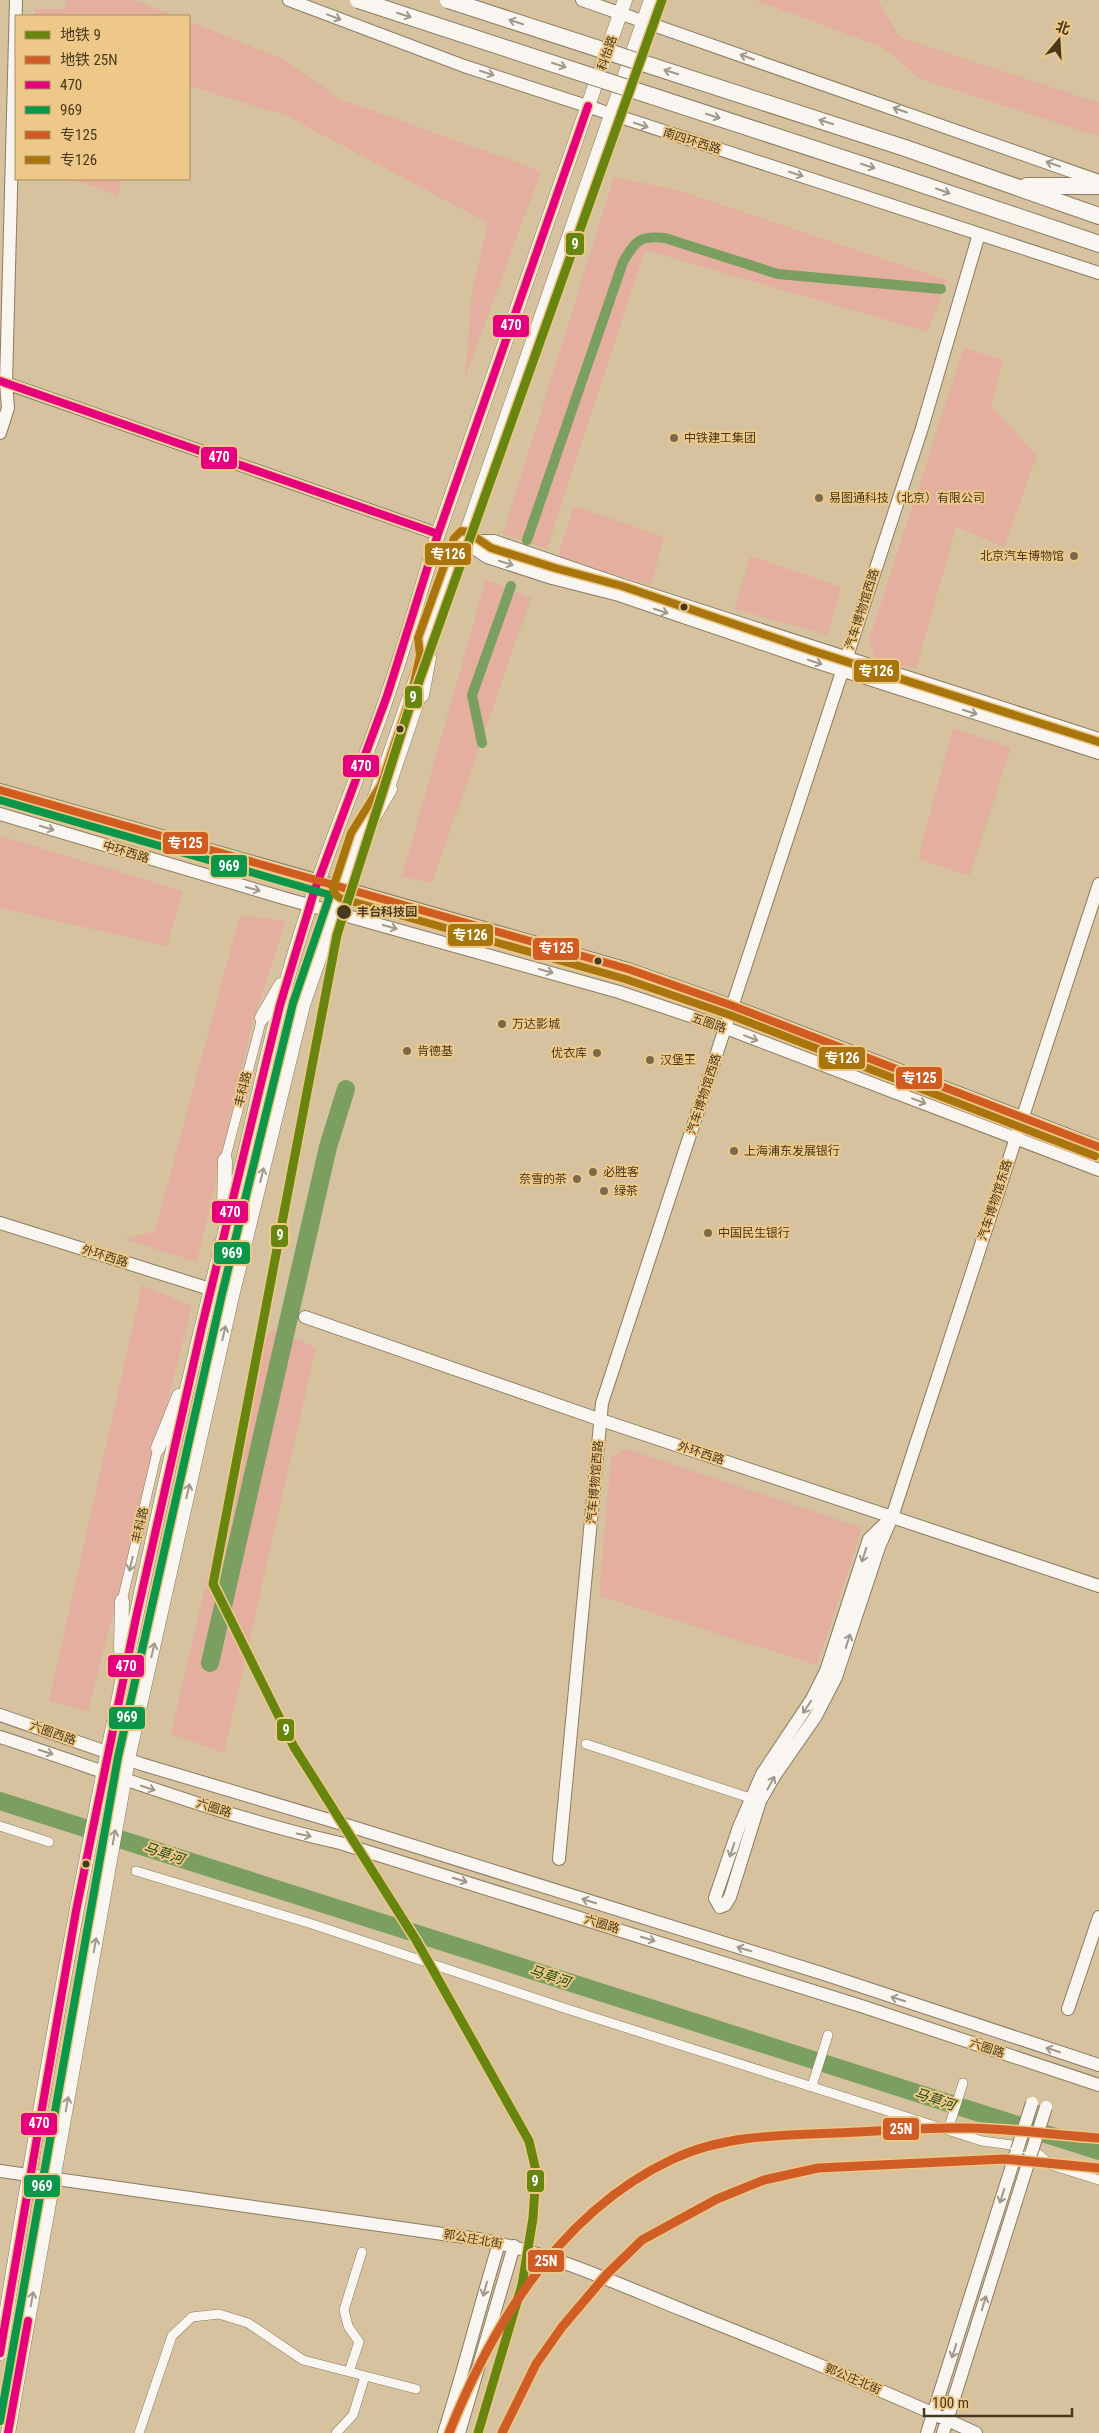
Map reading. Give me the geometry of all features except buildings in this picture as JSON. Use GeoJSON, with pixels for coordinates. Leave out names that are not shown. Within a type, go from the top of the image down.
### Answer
{"type":"FeatureCollection","features":[{"type":"Feature","properties":{"kind":"highway"},"geometry":{"type":"LineString","coordinates":[[358,0],[1094,242]]}},
{"type":"Feature","properties":{"kind":"highway"},"geometry":{"type":"LineString","coordinates":[[448,0],[905,148],[1099,216]]}},
{"type":"Feature","properties":{"kind":"highway"},"geometry":{"type":"LineString","coordinates":[[1015,186],[1099,186]]}},
{"type":"Feature","properties":{"kind":"main road","name":"科怡路"},"geometry":{"type":"LineString","coordinates":[[611,114],[651,0]]}},
{"type":"Feature","properties":{"kind":"main road","name":"科怡路"},"geometry":{"type":"LineString","coordinates":[[588,106],[623,7]]}},
{"type":"Feature","properties":{"kind":"main road","name":"丰科路"},"geometry":{"type":"LineString","coordinates":[[0,2353],[28,2175],[102,1771],[121,1680],[210,1289],[290,970],[309,904],[352,785],[368,749],[420,595],[438,534],[588,106]]}},
{"type":"Feature","properties":{"kind":"main road"},"geometry":{"type":"LineString","coordinates":[[8,2433],[128,1759],[232,1296],[298,1024],[342,888],[611,114]]}},
{"type":"Feature","properties":{"kind":"main road"},"geometry":{"type":"LineString","coordinates":[[422,694],[430,654],[428,640]]}},
{"type":"Feature","properties":{"kind":"main road"},"geometry":{"type":"LineString","coordinates":[[360,837],[390,789]]}},
{"type":"Feature","properties":{"kind":"main road"},"geometry":{"type":"LineString","coordinates":[[262,1018],[290,970]]}},
{"type":"Feature","properties":{"kind":"main road"},"geometry":{"type":"LineString","coordinates":[[224,1231],[225,1160]]}},
{"type":"Feature","properties":{"kind":"main road"},"geometry":{"type":"LineString","coordinates":[[158,1448],[177,1400],[191,1373]]}},
{"type":"Feature","properties":{"kind":"main road"},"geometry":{"type":"LineString","coordinates":[[121,1680],[122,1601]]}},
{"type":"Feature","properties":{"kind":"street"},"geometry":{"type":"LineString","coordinates":[[15,15],[16,0]]}},
{"type":"Feature","properties":{"kind":"street","name":"南四环西路"},"geometry":{"type":"LineString","coordinates":[[289,0],[464,66],[1099,273]]}},
{"type":"Feature","properties":{"kind":"street"},"geometry":{"type":"LineString","coordinates":[[582,0],[623,7],[644,21],[1099,181]]}},
{"type":"Feature","properties":{"kind":"street"},"geometry":{"type":"LineString","coordinates":[[0,433],[8,408],[2,385],[15,28]]}},
{"type":"Feature","properties":{"kind":"street","name":"汽车博物馆西路"},"geometry":{"type":"LineString","coordinates":[[559,1859],[602,1403],[922,428],[979,234]]}},
{"type":"Feature","properties":{"kind":"street"},"geometry":{"type":"LineString","coordinates":[[2,385],[438,534]]}},
{"type":"Feature","properties":{"kind":"street"},"geometry":{"type":"LineString","coordinates":[[463,541],[494,541],[613,582],[1099,738]]}},
{"type":"Feature","properties":{"kind":"street"},"geometry":{"type":"LineString","coordinates":[[463,541],[488,557],[552,578],[619,595],[842,670],[1099,753]]}},
{"type":"Feature","properties":{"kind":"street"},"geometry":{"type":"LineString","coordinates":[[390,789],[422,694]]}},
{"type":"Feature","properties":{"kind":"street","name":"中环西路"},"geometry":{"type":"LineString","coordinates":[[0,790],[319,880]]}},
{"type":"Feature","properties":{"kind":"street","name":"中环西路"},"geometry":{"type":"LineString","coordinates":[[0,814],[309,904]]}},
{"type":"Feature","properties":{"kind":"street","name":"五圈路"},"geometry":{"type":"LineString","coordinates":[[319,880],[628,969],[733,1006],[1099,1147]]}},
{"type":"Feature","properties":{"kind":"street","name":"汽车博物馆东路"},"geometry":{"type":"LineString","coordinates":[[892,1517],[1099,884]]}},
{"type":"Feature","properties":{"kind":"street","name":"五圈路"},"geometry":{"type":"LineString","coordinates":[[309,904],[619,992],[726,1028],[1099,1170]]}},
{"type":"Feature","properties":{"kind":"street","name":"丰科路"},"geometry":{"type":"LineString","coordinates":[[225,1160],[262,1018]]}},
{"type":"Feature","properties":{"kind":"street","name":"外环西路"},"geometry":{"type":"LineString","coordinates":[[0,1223],[210,1289]]}},
{"type":"Feature","properties":{"kind":"street","name":"外环西路"},"geometry":{"type":"LineString","coordinates":[[305,1316],[601,1420],[1099,1586]]}},
{"type":"Feature","properties":{"kind":"street","name":"丰科路"},"geometry":{"type":"LineString","coordinates":[[122,1601],[158,1448]]}},
{"type":"Feature","properties":{"kind":"street"},"geometry":{"type":"LineString","coordinates":[[755,1799],[715,1898],[720,1907],[725,1905],[730,1898],[762,1774],[812,1699],[826,1671],[869,1538],[892,1517]]}},
{"type":"Feature","properties":{"kind":"street","name":"六圈西路"},"geometry":{"type":"LineString","coordinates":[[0,1714],[106,1752]]}},
{"type":"Feature","properties":{"kind":"street","name":"六圈西路"},"geometry":{"type":"LineString","coordinates":[[0,1737],[102,1771]]}},
{"type":"Feature","properties":{"kind":"street"},"geometry":{"type":"LineString","coordinates":[[586,1744],[755,1799]]}},
{"type":"Feature","properties":{"kind":"street","name":"六圈路"},"geometry":{"type":"LineString","coordinates":[[106,1752],[815,1971],[1099,2065]]}},
{"type":"Feature","properties":{"kind":"street","name":"六圈路"},"geometry":{"type":"LineString","coordinates":[[102,1771],[124,1780],[284,1830],[340,1843],[824,1994],[1099,2085]]}},
{"type":"Feature","properties":{"kind":"street"},"geometry":{"type":"LineString","coordinates":[[0,1826],[49,1842]]}},
{"type":"Feature","properties":{"kind":"street"},"geometry":{"type":"LineString","coordinates":[[136,1871],[312,1924],[561,2007],[982,2141],[1012,2145],[1037,2153],[1051,2166],[1099,2180]]}},
{"type":"Feature","properties":{"kind":"street"},"geometry":{"type":"LineString","coordinates":[[1068,2009],[1099,1917]]}},
{"type":"Feature","properties":{"kind":"street"},"geometry":{"type":"LineString","coordinates":[[812,2086],[828,2035]]}},
{"type":"Feature","properties":{"kind":"street"},"geometry":{"type":"LineString","coordinates":[[948,2130],[963,2083]]}},
{"type":"Feature","properties":{"kind":"street"},"geometry":{"type":"LineString","coordinates":[[927,2433],[1032,2103]]}},
{"type":"Feature","properties":{"kind":"street"},"geometry":{"type":"LineString","coordinates":[[943,2433],[1046,2107]]}},
{"type":"Feature","properties":{"kind":"street","name":"郭公庄北街"},"geometry":{"type":"LineString","coordinates":[[0,2171],[514,2246],[661,2301],[871,2386],[976,2433]]}},
{"type":"Feature","properties":{"kind":"street"},"geometry":{"type":"LineString","coordinates":[[444,2433],[469,2354],[475,2322],[499,2243]]}},
{"type":"Feature","properties":{"kind":"street"},"geometry":{"type":"LineString","coordinates":[[459,2433],[514,2246]]}},
{"type":"Feature","properties":{"kind":"street"},"geometry":{"type":"LineString","coordinates":[[349,2372],[359,2342],[348,2326],[344,2310],[362,2252]]}},
{"type":"Feature","properties":{"kind":"street"},"geometry":{"type":"LineString","coordinates":[[139,2433],[172,2336],[192,2317],[220,2314],[248,2324],[303,2360],[416,2389]]}},
{"type":"Feature","properties":{"kind":"street"},"geometry":{"type":"LineString","coordinates":[[336,2433],[353,2415],[365,2376]]}},
{"type":"Feature","properties":{"kind":"shaded area"},"geometry":{"type":"Polygon","coordinates":[[[67,0],[135,0],[173,15],[35,15],[35,9],[65,9],[67,0]]]}},
{"type":"Feature","properties":{"kind":"shaded area"},"geometry":{"type":"Polygon","coordinates":[[[755,0],[878,0],[899,37],[1099,103],[1099,136],[920,79],[884,48],[755,0]]]}},
{"type":"Feature","properties":{"kind":"shaded area"},"geometry":{"type":"Polygon","coordinates":[[[190,21],[285,60],[340,99],[541,171],[465,378],[472,292],[488,223],[285,115],[190,86],[190,21]]]}},
{"type":"Feature","properties":{"kind":"shaded area"},"geometry":{"type":"Polygon","coordinates":[[[614,177],[681,191],[947,280],[928,332],[645,250],[547,549],[503,534],[614,177]]]}},
{"type":"Feature","properties":{"kind":"shaded area"},"geometry":{"type":"Polygon","coordinates":[[[75,180],[122,180],[118,196],[75,180]]]}},
{"type":"Feature","properties":{"kind":"shaded area"},"geometry":{"type":"Polygon","coordinates":[[[964,348],[1003,360],[991,406],[1037,455],[1004,547],[956,527],[916,669],[877,661],[869,640],[964,348]]]}},
{"type":"Feature","properties":{"kind":"shaded area"},"geometry":{"type":"Polygon","coordinates":[[[574,506],[664,537],[651,585],[557,559],[574,506]]]}},
{"type":"Feature","properties":{"kind":"shaded area"},"geometry":{"type":"Polygon","coordinates":[[[751,556],[841,587],[828,635],[734,609],[751,556]]]}},
{"type":"Feature","properties":{"kind":"shaded area"},"geometry":{"type":"Polygon","coordinates":[[[486,579],[531,598],[432,883],[402,877],[486,579]]]}},
{"type":"Feature","properties":{"kind":"shaded area"},"geometry":{"type":"Polygon","coordinates":[[[953,728],[1011,748],[969,876],[918,859],[953,728]]]}},
{"type":"Feature","properties":{"kind":"shaded area"},"geometry":{"type":"Polygon","coordinates":[[[0,836],[183,891],[167,946],[0,908],[0,836]]]}},
{"type":"Feature","properties":{"kind":"shaded area"},"geometry":{"type":"Polygon","coordinates":[[[240,915],[286,921],[253,1021],[197,1262],[124,1239],[155,1231],[240,915]]]}},
{"type":"Feature","properties":{"kind":"shaded area"},"geometry":{"type":"Polygon","coordinates":[[[142,1285],[192,1306],[88,1711],[49,1701],[142,1285]]]}},
{"type":"Feature","properties":{"kind":"shaded area"},"geometry":{"type":"Polygon","coordinates":[[[272,1330],[316,1347],[224,1753],[171,1734],[262,1341],[272,1330]]]}},
{"type":"Feature","properties":{"kind":"shaded area"},"geometry":{"type":"Polygon","coordinates":[[[626,1449],[862,1528],[817,1665],[599,1596],[611,1458],[626,1449]]]}},
{"type":"Feature","properties":{"kind":"waterway"},"geometry":{"type":"LineString","coordinates":[[527,540],[623,262],[631,249],[639,241],[657,237],[665,238],[778,274],[941,289]]}},
{"type":"Feature","properties":{"kind":"waterway"},"geometry":{"type":"LineString","coordinates":[[482,743],[472,695],[511,586]]}},
{"type":"Feature","properties":{"kind":"waterway"},"geometry":{"type":"LineString","coordinates":[[210,1663],[328,1147],[346,1089]]}},
{"type":"Feature","properties":{"kind":"waterway","name":"马草河"},"geometry":{"type":"LineString","coordinates":[[0,1801],[1099,2151]]}},
{"type":"Feature","properties":{"kind":"metro line","name":"9"},"geometry":{"type":"LineString","coordinates":[[478,2433],[522,2285],[533,2218],[536,2171],[529,2141],[416,1940],[294,1747],[213,1584],[337,935],[408,712],[662,0]]}},
{"type":"Feature","properties":{"kind":"metro line","name":"25N"},"geometry":{"type":"LineString","coordinates":[[449,2433],[487,2351],[510,2312],[536,2274],[565,2240],[597,2208],[633,2181],[673,2159],[712,2145],[754,2138],[795,2135],[968,2128],[1099,2138]]}},
{"type":"Feature","properties":{"kind":"metro line","name":"25N"},"geometry":{"type":"LineString","coordinates":[[502,2433],[536,2364],[562,2327],[607,2274],[642,2240],[717,2199],[764,2180],[818,2168],[1004,2159],[1099,2168]]}},
{"type":"Feature","properties":{"kind":"transit line","name":"470"},"geometry":{"type":"LineString","coordinates":[[0,2353],[76,1911],[136,1618],[202,1326],[280,1005],[314,892],[387,696],[438,534],[588,106]]}},
{"type":"Feature","properties":{"kind":"transit line","name":"470"},"geometry":{"type":"LineString","coordinates":[[0,381],[438,534]]}},
{"type":"Feature","properties":{"kind":"transit line","name":"专126"},"geometry":{"type":"LineString","coordinates":[[1095,1156],[730,1015],[625,979],[340,898],[335,894],[333,888],[351,833],[381,785],[412,692],[420,655],[418,638],[454,538],[461,531],[468,532],[491,548],[622,586],[813,651],[1099,742]]}},
{"type":"Feature","properties":{"kind":"transit line","name":"专125"},"geometry":{"type":"LineString","coordinates":[[0,790],[628,969],[733,1006],[1099,1147]]}},
{"type":"Feature","properties":{"kind":"transit line","name":"969"},"geometry":{"type":"LineString","coordinates":[[0,800],[330,895],[293,1003],[222,1294],[118,1757],[0,2421]]}},
{"type":"Feature","properties":{"kind":"transit line","name":"470"},"geometry":{"type":"LineString","coordinates":[[8,2433],[28,2321]]}},
{"type":"Feature","properties":{"kind":"place","name":"中铁建工集团"},"geometry":{"type":"Point","coordinates":[674,438]}},
{"type":"Feature","properties":{"kind":"place","name":"易图通科技（北京）有限公司"},"geometry":{"type":"Point","coordinates":[819,498]}},
{"type":"Feature","properties":{"kind":"place","name":"北京汽车博物馆"},"geometry":{"type":"Point","coordinates":[1074,556]}},
{"type":"Feature","properties":{"kind":"place","name":"丰台科技园"},"geometry":{"type":"Point","coordinates":[344,912]}},
{"type":"Feature","properties":{"kind":"place","name":"万达影城"},"geometry":{"type":"Point","coordinates":[502,1024]}},
{"type":"Feature","properties":{"kind":"place","name":"肯德基"},"geometry":{"type":"Point","coordinates":[407,1051]}},
{"type":"Feature","properties":{"kind":"place","name":"优衣库"},"geometry":{"type":"Point","coordinates":[597,1053]}},
{"type":"Feature","properties":{"kind":"place","name":"汉堡王"},"geometry":{"type":"Point","coordinates":[650,1060]}},
{"type":"Feature","properties":{"kind":"place","name":"上海浦东发展银行"},"geometry":{"type":"Point","coordinates":[734,1151]}},
{"type":"Feature","properties":{"kind":"place","name":"必胜客"},"geometry":{"type":"Point","coordinates":[593,1172]}},
{"type":"Feature","properties":{"kind":"place","name":"奈雪的茶"},"geometry":{"type":"Point","coordinates":[577,1179]}},
{"type":"Feature","properties":{"kind":"place","name":"绿茶"},"geometry":{"type":"Point","coordinates":[604,1191]}},
{"type":"Feature","properties":{"kind":"place","name":"中国民生银行"},"geometry":{"type":"Point","coordinates":[708,1233]}}]}
